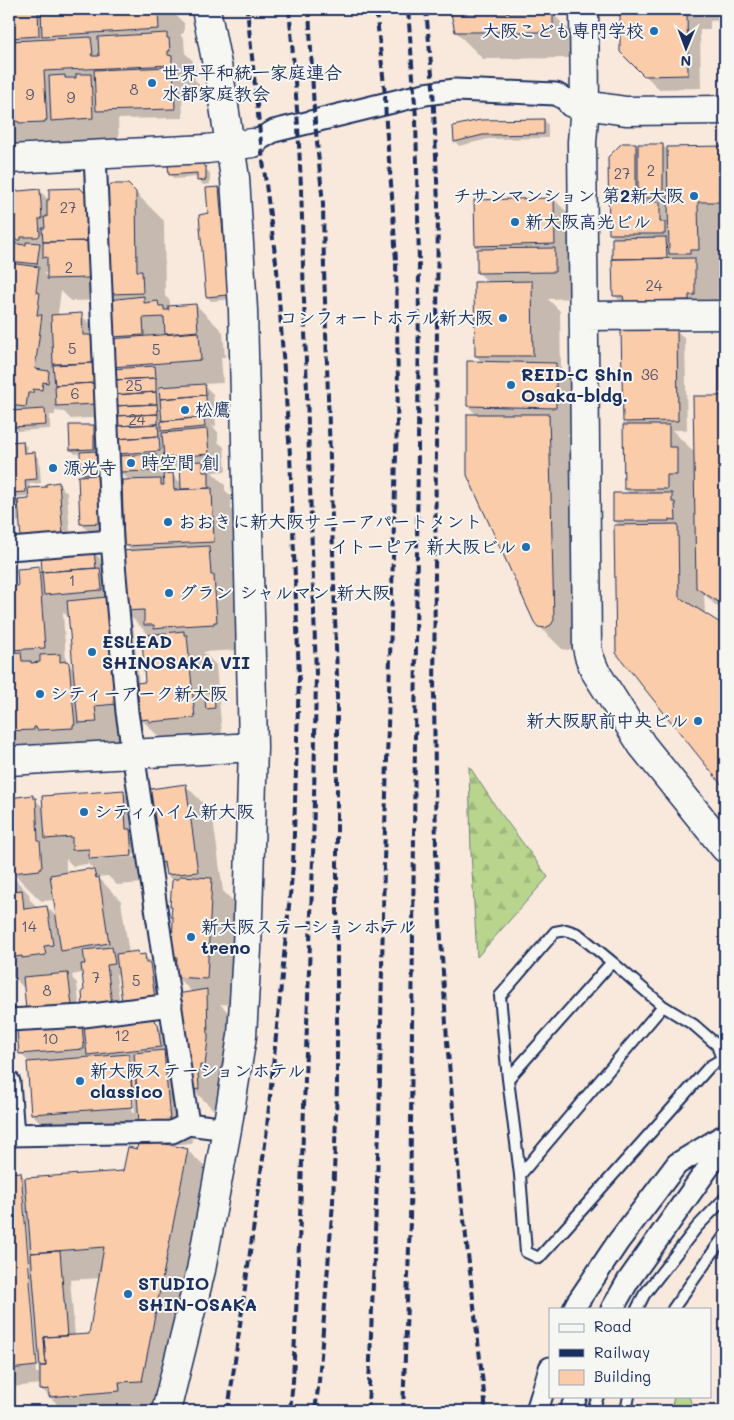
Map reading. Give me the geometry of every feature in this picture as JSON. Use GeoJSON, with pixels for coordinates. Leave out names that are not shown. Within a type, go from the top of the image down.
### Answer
{"type":"FeatureCollection","features":[{"type":"Feature","properties":{"kind":"street"},"geometry":{"type":"LineString","coordinates":[[166,1411],[201,1270],[242,1036],[247,949],[253,747],[243,310],[235,178],[242,145],[220,80],[206,9]]}},
{"type":"Feature","properties":{"kind":"street"},"geometry":{"type":"LineString","coordinates":[[584,9],[579,104],[582,142],[587,647],[589,656],[604,686],[642,745],[725,848]]}},
{"type":"Feature","properties":{"kind":"street"},"geometry":{"type":"LineString","coordinates":[[9,159],[207,149],[242,145],[274,131],[432,93],[455,90],[556,94],[579,104],[626,111],[725,110]]}},
{"type":"Feature","properties":{"kind":"street"},"geometry":{"type":"LineString","coordinates":[[96,155],[112,541],[127,712],[188,1124]]}},
{"type":"Feature","properties":{"kind":"street"},"geometry":{"type":"LineString","coordinates":[[584,316],[725,315]]}},
{"type":"Feature","properties":{"kind":"street"},"geometry":{"type":"LineString","coordinates":[[9,548],[112,541]]}},
{"type":"Feature","properties":{"kind":"street"},"geometry":{"type":"LineString","coordinates":[[9,761],[253,747]]}},
{"type":"Feature","properties":{"kind":"street"},"geometry":{"type":"LineString","coordinates":[[9,1020],[84,1016],[171,1005]]}},
{"type":"Feature","properties":{"kind":"street"},"geometry":{"type":"LineString","coordinates":[[9,1082],[11,1135],[172,1132],[188,1124],[227,1129]]}},
{"type":"Feature","properties":{"kind":"street"},"geometry":{"type":"LineString","coordinates":[[574,1308],[618,1242],[677,1164],[725,1135]]}},
{"type":"Feature","properties":{"kind":"street"},"geometry":{"type":"LineString","coordinates":[[613,1308],[628,1281],[725,1144]]}},
{"type":"Feature","properties":{"kind":"street"},"geometry":{"type":"LineString","coordinates":[[537,1411],[549,1371]]}},
{"type":"Feature","properties":{"kind":"street"},"geometry":{"type":"LineString","coordinates":[[571,1411],[575,1398]]}},
{"type":"Feature","properties":{"kind":"lane"},"geometry":{"type":"LineString","coordinates":[[566,930],[578,934],[664,1006],[694,1025],[717,1045],[724,1060],[710,1066],[539,1258],[526,1252],[520,1174],[500,996],[555,932],[566,930]]}},
{"type":"Feature","properties":{"kind":"lane"},"geometry":{"type":"LineString","coordinates":[[508,1079],[612,962]]}},
{"type":"Feature","properties":{"kind":"lane"},"geometry":{"type":"LineString","coordinates":[[520,1174],[664,1006]]}},
{"type":"Feature","properties":{"kind":"lane"},"geometry":{"type":"LineString","coordinates":[[638,1308],[644,1296],[697,1227],[725,1198]]}},
{"type":"Feature","properties":{"kind":"lane"},"geometry":{"type":"LineString","coordinates":[[674,1308],[725,1235]]}},
{"type":"Feature","properties":{"kind":"lane"},"geometry":{"type":"LineString","coordinates":[[592,1411],[597,1398]]}},
{"type":"Feature","properties":{"kind":"lane"},"geometry":{"type":"LineString","coordinates":[[626,1411],[629,1398]]}},
{"type":"Feature","properties":{"kind":"green space"},"geometry":{"type":"Polygon","coordinates":[[[469,766],[496,807],[548,877],[477,957],[471,852],[469,766]]]}},
{"type":"Feature","properties":{"kind":"green space"},"geometry":{"type":"Polygon","coordinates":[[[674,1398],[690,1398],[694,1411],[671,1411],[674,1398]]]}},
{"type":"Feature","properties":{"kind":"building"},"geometry":{"type":"Polygon","coordinates":[[[9,9],[38,9],[39,36],[9,38],[9,9]]]}},
{"type":"Feature","properties":{"kind":"building"},"geometry":{"type":"Polygon","coordinates":[[[41,9],[154,9],[154,11],[158,11],[159,29],[42,36],[41,9]]]}},
{"type":"Feature","properties":{"kind":"building"},"geometry":{"type":"Polygon","coordinates":[[[533,9],[533,10],[457,10],[533,9]]]}},
{"type":"Feature","properties":{"kind":"building","name":"大阪こども専門学校"},"geometry":{"type":"Polygon","coordinates":[[[687,9],[688,75],[644,76],[620,52],[620,10],[687,9]]]}},
{"type":"Feature","properties":{"kind":"building"},"geometry":{"type":"Polygon","coordinates":[[[553,12],[553,31],[548,30],[548,32],[455,32],[451,13],[553,12]]]}},
{"type":"Feature","properties":{"kind":"building"},"geometry":{"type":"Polygon","coordinates":[[[167,33],[170,51],[168,51],[168,55],[172,56],[172,65],[44,71],[47,120],[45,122],[19,123],[16,121],[12,41],[91,37],[93,54],[91,54],[92,56],[99,56],[98,37],[167,33]]]}},
{"type":"Feature","properties":{"kind":"building"},"geometry":{"type":"Polygon","coordinates":[[[9,66],[11,66],[13,116],[9,116],[9,66]]]}},
{"type":"Feature","properties":{"kind":"building"},"geometry":{"type":"Polygon","coordinates":[[[173,67],[175,109],[96,111],[94,70],[173,67]]]}},
{"type":"Feature","properties":{"kind":"building"},"geometry":{"type":"Polygon","coordinates":[[[76,74],[91,74],[93,118],[51,121],[49,76],[65,75],[65,78],[76,78],[76,74]]]}},
{"type":"Feature","properties":{"kind":"building"},"geometry":{"type":"Polygon","coordinates":[[[544,119],[544,134],[483,135],[454,142],[453,126],[480,120],[544,119]]]}},
{"type":"Feature","properties":{"kind":"building"},"geometry":{"type":"Polygon","coordinates":[[[622,143],[636,143],[636,202],[660,202],[660,222],[665,222],[665,234],[609,234],[608,157],[622,143]]]}},
{"type":"Feature","properties":{"kind":"building"},"geometry":{"type":"Polygon","coordinates":[[[638,144],[663,144],[663,198],[638,198],[638,144]]]}},
{"type":"Feature","properties":{"kind":"building","name":"チサンマンション 第2新大阪"},"geometry":{"type":"Polygon","coordinates":[[[725,146],[725,190],[719,190],[720,202],[698,202],[699,250],[690,250],[690,254],[669,254],[667,147],[725,146]]]}},
{"type":"Feature","properties":{"kind":"building"},"geometry":{"type":"Polygon","coordinates":[[[201,163],[206,167],[206,180],[197,181],[197,173],[169,175],[168,165],[201,163]]]}},
{"type":"Feature","properties":{"kind":"building"},"geometry":{"type":"Polygon","coordinates":[[[111,184],[128,184],[136,192],[137,271],[142,271],[143,293],[110,294],[104,193],[111,184]]]}},
{"type":"Feature","properties":{"kind":"building"},"geometry":{"type":"Polygon","coordinates":[[[219,187],[228,295],[206,297],[199,215],[208,213],[206,188],[219,187]]]}},
{"type":"Feature","properties":{"kind":"building"},"geometry":{"type":"Polygon","coordinates":[[[80,188],[88,196],[90,241],[43,242],[42,228],[45,228],[44,217],[47,217],[49,189],[80,188]]]}},
{"type":"Feature","properties":{"kind":"building"},"geometry":{"type":"Polygon","coordinates":[[[40,189],[42,219],[39,219],[40,235],[38,237],[21,237],[21,240],[9,240],[9,192],[40,189]]]}},
{"type":"Feature","properties":{"kind":"building","name":"新大阪高光ビル"},"geometry":{"type":"Polygon","coordinates":[[[554,198],[555,244],[475,246],[474,200],[554,198]]]}},
{"type":"Feature","properties":{"kind":"building"},"geometry":{"type":"Polygon","coordinates":[[[666,237],[667,258],[612,259],[612,238],[666,237]]]}},
{"type":"Feature","properties":{"kind":"building"},"geometry":{"type":"Polygon","coordinates":[[[90,241],[91,278],[47,279],[47,257],[43,258],[43,242],[90,241]]]}},
{"type":"Feature","properties":{"kind":"building"},"geometry":{"type":"Polygon","coordinates":[[[26,242],[40,243],[37,264],[9,261],[9,243],[26,245],[26,242]]]}},
{"type":"Feature","properties":{"kind":"building"},"geometry":{"type":"Polygon","coordinates":[[[555,248],[555,272],[477,273],[477,249],[555,248]]]}},
{"type":"Feature","properties":{"kind":"building"},"geometry":{"type":"Polygon","coordinates":[[[720,251],[725,251],[725,293],[721,294],[720,251]]]}},
{"type":"Feature","properties":{"kind":"building"},"geometry":{"type":"Polygon","coordinates":[[[695,258],[695,295],[689,295],[689,300],[624,301],[623,296],[613,296],[612,259],[695,258]]]}},
{"type":"Feature","properties":{"kind":"building"},"geometry":{"type":"Polygon","coordinates":[[[9,263],[39,267],[36,292],[40,293],[37,315],[42,315],[35,369],[49,371],[48,383],[43,382],[42,390],[33,389],[33,393],[28,393],[26,407],[9,405],[9,263]]]}},
{"type":"Feature","properties":{"kind":"building"},"geometry":{"type":"Polygon","coordinates":[[[532,281],[533,356],[475,356],[474,282],[532,281]]]}},
{"type":"Feature","properties":{"kind":"building"},"geometry":{"type":"Polygon","coordinates":[[[144,296],[144,303],[158,301],[159,306],[164,306],[164,310],[169,310],[168,306],[196,304],[198,331],[165,334],[164,317],[143,318],[144,335],[111,337],[108,300],[144,296]]]}},
{"type":"Feature","properties":{"kind":"building"},"geometry":{"type":"Polygon","coordinates":[[[82,313],[83,335],[91,335],[93,363],[53,364],[51,315],[82,313]]]}},
{"type":"Feature","properties":{"kind":"building"},"geometry":{"type":"Polygon","coordinates":[[[677,329],[678,421],[623,422],[621,330],[677,329]]]}},
{"type":"Feature","properties":{"kind":"building"},"geometry":{"type":"Polygon","coordinates":[[[199,332],[201,360],[112,367],[110,339],[199,332]]]}},
{"type":"Feature","properties":{"kind":"building"},"geometry":{"type":"Polygon","coordinates":[[[719,358],[725,358],[725,606],[696,588],[693,396],[719,396],[719,358]]]}},
{"type":"Feature","properties":{"kind":"building","name":"REID-C Shin Osaka-bldg."},"geometry":{"type":"Polygon","coordinates":[[[467,361],[556,363],[556,408],[467,406],[467,361]]]}},
{"type":"Feature","properties":{"kind":"building"},"geometry":{"type":"Polygon","coordinates":[[[94,363],[95,383],[55,385],[53,365],[94,363]]]}},
{"type":"Feature","properties":{"kind":"building"},"geometry":{"type":"Polygon","coordinates":[[[155,366],[156,378],[113,380],[112,369],[155,366]]]}},
{"type":"Feature","properties":{"kind":"building"},"geometry":{"type":"Polygon","coordinates":[[[156,378],[156,392],[113,395],[113,380],[156,378]]]}},
{"type":"Feature","properties":{"kind":"building"},"geometry":{"type":"Polygon","coordinates":[[[95,383],[96,404],[56,406],[55,385],[95,383]]]}},
{"type":"Feature","properties":{"kind":"building"},"geometry":{"type":"Polygon","coordinates":[[[205,384],[206,395],[160,399],[159,387],[205,384]]]}},
{"type":"Feature","properties":{"kind":"building"},"geometry":{"type":"Polygon","coordinates":[[[156,392],[157,404],[114,406],[113,395],[156,392]]]}},
{"type":"Feature","properties":{"kind":"building"},"geometry":{"type":"Polygon","coordinates":[[[206,395],[207,417],[162,421],[160,399],[206,395]]]}},
{"type":"Feature","properties":{"kind":"building"},"geometry":{"type":"Polygon","coordinates":[[[157,404],[158,414],[115,416],[114,406],[157,404]]]}},
{"type":"Feature","properties":{"kind":"building"},"geometry":{"type":"Polygon","coordinates":[[[45,409],[46,425],[12,427],[11,411],[45,409]]]}},
{"type":"Feature","properties":{"kind":"building"},"geometry":{"type":"Polygon","coordinates":[[[158,414],[158,424],[115,426],[115,416],[158,414]]]}},
{"type":"Feature","properties":{"kind":"building","name":"イトーピア 新大阪ビル"},"geometry":{"type":"Polygon","coordinates":[[[467,414],[549,414],[554,620],[551,625],[545,628],[538,627],[534,622],[467,475],[467,414]]]}},
{"type":"Feature","properties":{"kind":"building"},"geometry":{"type":"Polygon","coordinates":[[[204,417],[205,427],[161,431],[161,421],[204,417]]]}},
{"type":"Feature","properties":{"kind":"building"},"geometry":{"type":"Polygon","coordinates":[[[158,424],[159,436],[116,439],[115,426],[158,424]]]}},
{"type":"Feature","properties":{"kind":"building"},"geometry":{"type":"Polygon","coordinates":[[[69,425],[94,425],[94,449],[70,450],[69,425]]]}},
{"type":"Feature","properties":{"kind":"building"},"geometry":{"type":"Polygon","coordinates":[[[623,425],[669,425],[669,447],[677,447],[677,475],[667,475],[667,489],[624,489],[623,425]]]}},
{"type":"Feature","properties":{"kind":"building"},"geometry":{"type":"Polygon","coordinates":[[[207,429],[209,454],[164,458],[162,433],[207,429]]]}},
{"type":"Feature","properties":{"kind":"building"},"geometry":{"type":"Polygon","coordinates":[[[159,436],[160,451],[117,454],[116,439],[159,436]]]}},
{"type":"Feature","properties":{"kind":"building"},"geometry":{"type":"Polygon","coordinates":[[[23,441],[24,453],[35,452],[37,479],[25,480],[26,492],[9,493],[9,442],[23,441]]]}},
{"type":"Feature","properties":{"kind":"building"},"geometry":{"type":"Polygon","coordinates":[[[96,451],[98,473],[81,474],[80,452],[96,451]]]}},
{"type":"Feature","properties":{"kind":"building"},"geometry":{"type":"Polygon","coordinates":[[[156,454],[156,471],[119,472],[118,456],[156,454]]]}},
{"type":"Feature","properties":{"kind":"building"},"geometry":{"type":"Polygon","coordinates":[[[203,461],[203,472],[209,472],[209,488],[181,489],[180,462],[203,461]]]}},
{"type":"Feature","properties":{"kind":"building","name":"おおきに新大阪サニーアパートメント"},"geometry":{"type":"Polygon","coordinates":[[[173,473],[174,490],[212,488],[214,542],[124,546],[122,480],[161,479],[161,485],[164,485],[163,474],[173,473]]]}},
{"type":"Feature","properties":{"kind":"building"},"geometry":{"type":"Polygon","coordinates":[[[97,475],[100,523],[80,524],[78,476],[97,475]]]}},
{"type":"Feature","properties":{"kind":"building"},"geometry":{"type":"Polygon","coordinates":[[[59,482],[63,536],[21,539],[18,500],[29,499],[28,488],[46,487],[46,484],[59,482]]]}},
{"type":"Feature","properties":{"kind":"building"},"geometry":{"type":"Polygon","coordinates":[[[613,493],[672,493],[672,502],[675,502],[676,520],[613,521],[613,493]]]}},
{"type":"Feature","properties":{"kind":"building"},"geometry":{"type":"Polygon","coordinates":[[[9,495],[16,497],[18,509],[15,510],[15,518],[12,518],[13,541],[9,541],[9,495]]]}},
{"type":"Feature","properties":{"kind":"building","name":"新大阪駅前中央ビル"},"geometry":{"type":"Polygon","coordinates":[[[678,524],[679,597],[725,626],[725,789],[616,653],[614,525],[678,524]]]}},
{"type":"Feature","properties":{"kind":"building","name":"グラン シャルマン 新大阪"},"geometry":{"type":"Polygon","coordinates":[[[209,546],[211,575],[214,575],[217,622],[214,622],[214,624],[154,629],[154,625],[144,625],[144,610],[123,611],[120,551],[209,546]]]}},
{"type":"Feature","properties":{"kind":"building"},"geometry":{"type":"Polygon","coordinates":[[[94,551],[96,568],[42,572],[41,555],[94,551]]]}},
{"type":"Feature","properties":{"kind":"building"},"geometry":{"type":"Polygon","coordinates":[[[39,566],[45,648],[9,650],[9,586],[18,586],[17,569],[39,566]]]}},
{"type":"Feature","properties":{"kind":"building"},"geometry":{"type":"Polygon","coordinates":[[[100,568],[102,590],[44,595],[42,572],[100,568]]]}},
{"type":"Feature","properties":{"kind":"building","name":"ESLEAD SHINOSAKA VII"},"geometry":{"type":"Polygon","coordinates":[[[107,597],[117,704],[95,706],[97,722],[78,723],[67,601],[107,597]]]}},
{"type":"Feature","properties":{"kind":"building"},"geometry":{"type":"Polygon","coordinates":[[[184,631],[184,635],[187,635],[195,718],[149,722],[149,719],[140,720],[137,683],[145,682],[142,639],[146,638],[146,635],[184,631]]]}},
{"type":"Feature","properties":{"kind":"building","name":"シティーアーク新大阪"},"geometry":{"type":"Polygon","coordinates":[[[21,652],[22,661],[40,662],[40,655],[60,654],[60,662],[67,661],[69,663],[75,725],[73,725],[73,728],[37,730],[34,727],[34,730],[9,731],[9,653],[21,652]]]}},
{"type":"Feature","properties":{"kind":"building"},"geometry":{"type":"Polygon","coordinates":[[[204,692],[214,692],[215,708],[206,709],[204,692]]]}},
{"type":"Feature","properties":{"kind":"building"},"geometry":{"type":"Polygon","coordinates":[[[186,784],[198,872],[166,875],[164,862],[157,864],[147,794],[151,793],[150,789],[186,784]]]}},
{"type":"Feature","properties":{"kind":"building","name":"シティハイム新大阪"},"geometry":{"type":"Polygon","coordinates":[[[124,790],[126,829],[130,829],[132,856],[89,859],[89,849],[72,850],[72,837],[45,839],[42,796],[124,790]]]}},
{"type":"Feature","properties":{"kind":"building"},"geometry":{"type":"Polygon","coordinates":[[[33,795],[33,798],[36,798],[38,841],[40,841],[42,867],[40,870],[12,873],[12,870],[9,870],[9,798],[33,795]]]}},
{"type":"Feature","properties":{"kind":"building"},"geometry":{"type":"Polygon","coordinates":[[[88,869],[94,870],[96,878],[99,877],[109,943],[61,951],[50,875],[88,869]]]}},
{"type":"Feature","properties":{"kind":"building","name":"新大阪ステーションホテル treno"},"geometry":{"type":"Polygon","coordinates":[[[180,876],[212,878],[207,979],[176,977],[177,957],[172,957],[173,917],[171,917],[172,906],[170,906],[172,881],[179,879],[180,876]]]}},
{"type":"Feature","properties":{"kind":"building"},"geometry":{"type":"Polygon","coordinates":[[[22,890],[24,909],[47,906],[53,945],[44,946],[46,955],[9,958],[9,892],[22,890]]]}},
{"type":"Feature","properties":{"kind":"building"},"geometry":{"type":"Polygon","coordinates":[[[112,947],[115,964],[107,965],[112,1004],[83,1007],[82,991],[84,990],[81,964],[85,964],[83,950],[112,947]]]}},
{"type":"Feature","properties":{"kind":"building"},"geometry":{"type":"Polygon","coordinates":[[[138,951],[139,955],[145,954],[146,963],[150,963],[155,998],[122,1002],[116,954],[138,951]]]}},
{"type":"Feature","properties":{"kind":"building"},"geometry":{"type":"Polygon","coordinates":[[[68,973],[72,1005],[26,1010],[23,977],[68,973]]]}},
{"type":"Feature","properties":{"kind":"building"},"geometry":{"type":"Polygon","coordinates":[[[207,989],[208,1039],[205,1066],[200,1065],[200,1071],[198,1072],[199,1089],[192,1090],[177,994],[207,989]]]}},
{"type":"Feature","properties":{"kind":"building"},"geometry":{"type":"Polygon","coordinates":[[[151,1017],[158,1024],[161,1047],[87,1055],[84,1025],[151,1017]]]}},
{"type":"Feature","properties":{"kind":"building"},"geometry":{"type":"Polygon","coordinates":[[[82,1024],[84,1049],[19,1054],[17,1029],[82,1024]]]}},
{"type":"Feature","properties":{"kind":"building"},"geometry":{"type":"Polygon","coordinates":[[[164,1050],[170,1121],[139,1123],[134,1053],[164,1050]]]}},
{"type":"Feature","properties":{"kind":"building","name":"新大阪ステーションホテル classico"},"geometry":{"type":"Polygon","coordinates":[[[129,1054],[133,1107],[31,1114],[27,1062],[129,1054]]]}},
{"type":"Feature","properties":{"kind":"building"},"geometry":{"type":"Polygon","coordinates":[[[136,1073],[136,1087],[132,1088],[131,1074],[136,1073]]]}},
{"type":"Feature","properties":{"kind":"building","name":"STUDIO SHIN-OSAKA"},"geometry":{"type":"Polygon","coordinates":[[[153,1141],[188,1149],[142,1381],[119,1382],[120,1391],[49,1397],[49,1389],[40,1390],[40,1366],[46,1366],[44,1337],[89,1334],[104,1247],[31,1253],[25,1178],[123,1171],[128,1147],[137,1149],[138,1142],[152,1144],[153,1141]]]}},
{"type":"Feature","properties":{"kind":"building"},"geometry":{"type":"Polygon","coordinates":[[[9,1169],[10,1173],[21,1172],[37,1366],[9,1369],[9,1169]]]}},
{"type":"Feature","properties":{"kind":"building"},"geometry":{"type":"Polygon","coordinates":[[[60,1251],[67,1336],[44,1337],[46,1366],[40,1366],[31,1253],[60,1251]]]}},
{"type":"Feature","properties":{"kind":"railway"},"geometry":{"type":"LineString","coordinates":[[228,1411],[266,1137],[293,865],[299,676],[290,455],[277,270],[262,153],[247,9]]}},
{"type":"Feature","properties":{"kind":"railway"},"geometry":{"type":"LineString","coordinates":[[289,9],[300,170],[316,675],[313,860],[299,1244],[290,1411]]}},
{"type":"Feature","properties":{"kind":"railway"},"geometry":{"type":"LineString","coordinates":[[309,9],[314,111],[323,204],[337,678],[337,1087],[333,1202],[315,1411]]}},
{"type":"Feature","properties":{"kind":"railway"},"geometry":{"type":"LineString","coordinates":[[368,1411],[379,1129],[384,862],[398,387],[396,261],[385,95],[376,9]]}},
{"type":"Feature","properties":{"kind":"railway"},"geometry":{"type":"LineString","coordinates":[[403,1411],[410,1221],[419,263],[416,118],[408,9]]}},
{"type":"Feature","properties":{"kind":"railway"},"geometry":{"type":"LineString","coordinates":[[426,9],[433,86],[438,204],[434,696],[436,853],[447,1041],[459,1176],[486,1411]]}},
{"type":"Feature","properties":{"kind":"place","name":"大阪こども専門学校"},"geometry":{"type":"Point","coordinates":[654,31]}},
{"type":"Feature","properties":{"kind":"place","name":"世界平和統一家庭連合 水都家庭教会"},"geometry":{"type":"Point","coordinates":[152,83]}},
{"type":"Feature","properties":{"kind":"place","name":"チサンマンション 第2新大阪"},"geometry":{"type":"Point","coordinates":[694,196]}},
{"type":"Feature","properties":{"kind":"place","name":"新大阪高光ビル"},"geometry":{"type":"Point","coordinates":[515,222]}},
{"type":"Feature","properties":{"kind":"place","name":"コンフォートホテル新大阪"},"geometry":{"type":"Point","coordinates":[503,318]}},
{"type":"Feature","properties":{"kind":"place","name":"REID-C Shin Osaka-bldg."},"geometry":{"type":"Point","coordinates":[511,385]}},
{"type":"Feature","properties":{"kind":"place","name":"松鷹"},"geometry":{"type":"Point","coordinates":[185,410]}},
{"type":"Feature","properties":{"kind":"place","name":"時空間 創"},"geometry":{"type":"Point","coordinates":[131,463]}},
{"type":"Feature","properties":{"kind":"place","name":"源光寺"},"geometry":{"type":"Point","coordinates":[53,468]}},
{"type":"Feature","properties":{"kind":"place","name":"おおきに新大阪サニーアパートメント"},"geometry":{"type":"Point","coordinates":[168,522]}},
{"type":"Feature","properties":{"kind":"place","name":"イトーピア 新大阪ビル"},"geometry":{"type":"Point","coordinates":[526,547]}},
{"type":"Feature","properties":{"kind":"place","name":"グラン シャルマン 新大阪"},"geometry":{"type":"Point","coordinates":[169,593]}},
{"type":"Feature","properties":{"kind":"place","name":"ESLEAD SHINOSAKA VII"},"geometry":{"type":"Point","coordinates":[92,652]}},
{"type":"Feature","properties":{"kind":"place","name":"シティーアーク新大阪"},"geometry":{"type":"Point","coordinates":[40,694]}},
{"type":"Feature","properties":{"kind":"place","name":"新大阪駅前中央ビル"},"geometry":{"type":"Point","coordinates":[698,721]}},
{"type":"Feature","properties":{"kind":"place","name":"シティハイム新大阪"},"geometry":{"type":"Point","coordinates":[84,812]}},
{"type":"Feature","properties":{"kind":"place","name":"新大阪ステーションホテル treno"},"geometry":{"type":"Point","coordinates":[191,937]}},
{"type":"Feature","properties":{"kind":"place","name":"新大阪ステーションホテル classico"},"geometry":{"type":"Point","coordinates":[80,1081]}},
{"type":"Feature","properties":{"kind":"place","name":"STUDIO SHIN-OSAKA"},"geometry":{"type":"Point","coordinates":[128,1294]}}]}
